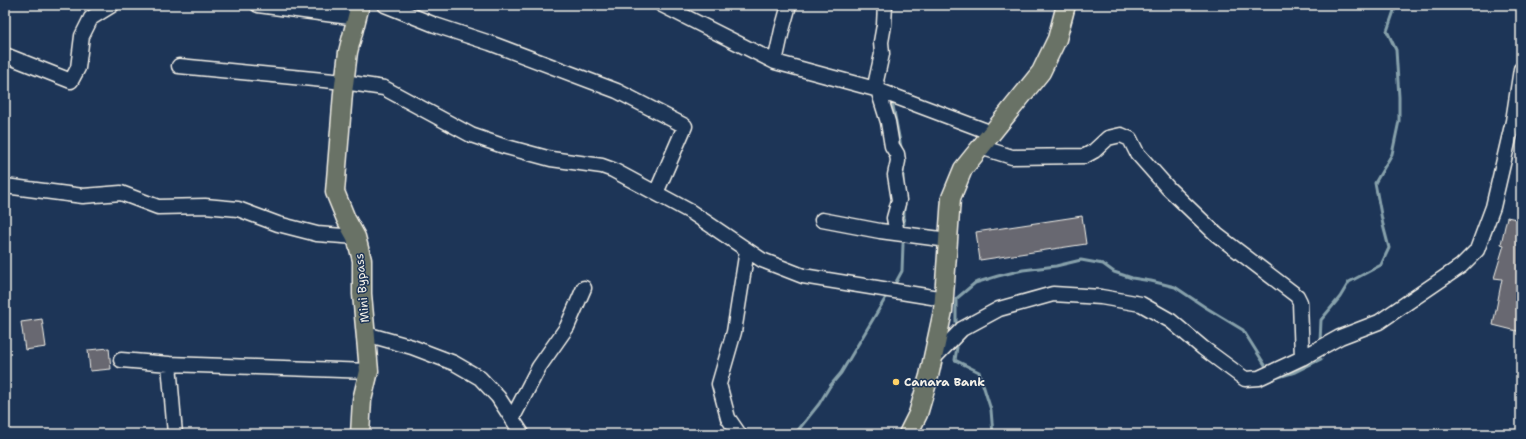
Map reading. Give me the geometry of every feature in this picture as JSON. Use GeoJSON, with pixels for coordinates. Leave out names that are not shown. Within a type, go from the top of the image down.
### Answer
{"type":"FeatureCollection","features":[{"type":"Feature","properties":{"kind":"main road"},"geometry":{"type":"LineString","coordinates":[[908,434],[918,414],[934,358],[944,299],[951,198],[963,169],[1041,72],[1057,39],[1066,5]]}},
{"type":"Feature","properties":{"kind":"main road","name":"Mini Bypass"},"geometry":{"type":"LineString","coordinates":[[359,11],[348,52],[344,82],[335,192],[346,219],[356,237],[362,260],[362,294],[369,371],[362,400],[360,434]]}},
{"type":"Feature","properties":{"kind":"street"},"geometry":{"type":"LineString","coordinates":[[5,55],[71,81],[78,68],[82,36],[91,18],[112,5]]}},
{"type":"Feature","properties":{"kind":"street"},"geometry":{"type":"LineString","coordinates":[[258,5],[359,11]]}},
{"type":"Feature","properties":{"kind":"street"},"geometry":{"type":"LineString","coordinates":[[385,5],[435,25],[490,43],[617,91],[685,126],[656,193]]}},
{"type":"Feature","properties":{"kind":"street"},"geometry":{"type":"LineString","coordinates":[[662,5],[775,62],[878,90],[992,133]]}},
{"type":"Feature","properties":{"kind":"street"},"geometry":{"type":"LineString","coordinates":[[775,62],[789,5]]}},
{"type":"Feature","properties":{"kind":"street"},"geometry":{"type":"LineString","coordinates":[[885,5],[884,24],[880,42],[882,54],[876,81],[888,122],[892,146],[897,154],[898,161],[895,175],[899,200],[894,218],[897,233]]}},
{"type":"Feature","properties":{"kind":"street"},"geometry":{"type":"LineString","coordinates":[[179,66],[344,82],[384,88],[471,135],[503,146],[551,159],[602,166],[613,170],[691,212],[762,260],[803,276],[944,299]]}},
{"type":"Feature","properties":{"kind":"street"},"geometry":{"type":"LineString","coordinates":[[934,358],[962,328],[999,309],[1053,294],[1101,297],[1141,304],[1171,321],[1203,348],[1245,379],[1259,378],[1302,358],[1340,337],[1379,322],[1461,266],[1477,250],[1493,207],[1514,121],[1521,69]]}},
{"type":"Feature","properties":{"kind":"street"},"geometry":{"type":"LineString","coordinates":[[980,147],[1012,157],[1084,156],[1094,151],[1108,138],[1121,135],[1130,139],[1137,153],[1163,182],[1217,235],[1297,296],[1300,302],[1302,358]]}},
{"type":"Feature","properties":{"kind":"street"},"geometry":{"type":"LineString","coordinates":[[5,186],[83,196],[121,193],[158,207],[206,206],[238,209],[278,224],[317,234],[356,237]]}},
{"type":"Feature","properties":{"kind":"street"},"geometry":{"type":"LineString","coordinates":[[822,220],[948,240]]}},
{"type":"Feature","properties":{"kind":"street"},"geometry":{"type":"LineString","coordinates":[[739,434],[728,418],[719,384],[734,332],[747,250]]}},
{"type":"Feature","properties":{"kind":"street"},"geometry":{"type":"LineString","coordinates":[[512,419],[539,367],[567,327],[584,288]]}},
{"type":"Feature","properties":{"kind":"street"},"geometry":{"type":"LineString","coordinates":[[366,334],[419,350],[454,363],[480,378],[498,397],[522,434]]}},
{"type":"Feature","properties":{"kind":"street"},"geometry":{"type":"LineString","coordinates":[[121,360],[169,364],[369,371]]}},
{"type":"Feature","properties":{"kind":"street"},"geometry":{"type":"LineString","coordinates":[[169,364],[175,434]]}},
{"type":"Feature","properties":{"kind":"building"},"geometry":{"type":"Polygon","coordinates":[[[1082,216],[1086,244],[980,260],[976,232],[1082,216]]]}},
{"type":"Feature","properties":{"kind":"building"},"geometry":{"type":"Polygon","coordinates":[[[1507,217],[1521,220],[1521,332],[1493,325],[1502,279],[1494,278],[1504,245],[1501,244],[1507,217]]]}},
{"type":"Feature","properties":{"kind":"building"},"geometry":{"type":"Polygon","coordinates":[[[42,319],[46,347],[25,350],[21,322],[42,319]]]}},
{"type":"Feature","properties":{"kind":"building"},"geometry":{"type":"Polygon","coordinates":[[[109,348],[111,369],[90,371],[88,350],[109,348]]]}},
{"type":"Feature","properties":{"kind":"waterway"},"geometry":{"type":"LineString","coordinates":[[1320,342],[1321,320],[1340,297],[1349,282],[1381,265],[1389,248],[1375,183],[1392,154],[1399,121],[1396,50],[1387,31],[1396,5]]}},
{"type":"Feature","properties":{"kind":"waterway"},"geometry":{"type":"LineString","coordinates":[[892,101],[902,152]]}},
{"type":"Feature","properties":{"kind":"waterway"},"geometry":{"type":"LineString","coordinates":[[903,168],[903,184]]}},
{"type":"Feature","properties":{"kind":"waterway"},"geometry":{"type":"LineString","coordinates":[[904,206],[904,224]]}},
{"type":"Feature","properties":{"kind":"waterway"},"geometry":{"type":"LineString","coordinates":[[896,282],[902,271],[903,244]]}},
{"type":"Feature","properties":{"kind":"waterway"},"geometry":{"type":"LineString","coordinates":[[956,322],[956,299],[975,283],[1023,270],[1056,266],[1081,260],[1103,264],[1114,272],[1132,278],[1175,287],[1243,330],[1265,365]]}},
{"type":"Feature","properties":{"kind":"waterway"},"geometry":{"type":"LineString","coordinates":[[795,434],[841,373],[885,299]]}},
{"type":"Feature","properties":{"kind":"waterway"},"geometry":{"type":"LineString","coordinates":[[957,347],[955,360],[979,372],[991,410],[993,434]]}},
{"type":"Feature","properties":{"kind":"waterway"},"geometry":{"type":"LineString","coordinates":[[1272,379],[1295,372],[1321,359]]}},
{"type":"Feature","properties":{"kind":"place","name":"Canara Bank"},"geometry":{"type":"Point","coordinates":[896,382]}}]}
